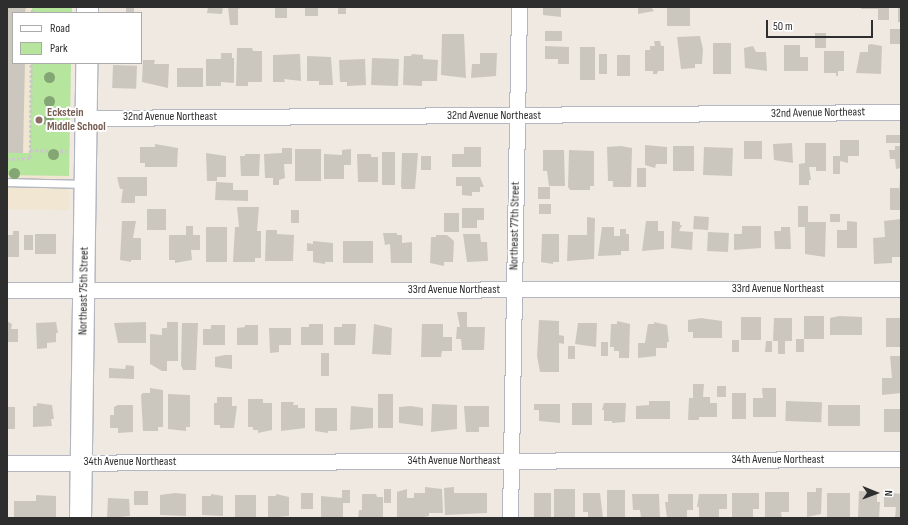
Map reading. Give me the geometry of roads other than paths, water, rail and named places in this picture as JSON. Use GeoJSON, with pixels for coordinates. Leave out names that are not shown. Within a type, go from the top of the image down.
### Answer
{"type":"FeatureCollection","features":[{"type":"Feature","properties":{"kind":"main road","name":"Northeast 75th Street"},"geometry":{"type":"LineString","coordinates":[[80,518],[86,64]]}},
{"type":"Feature","properties":{"kind":"street","name":"Northeast 77th Street"},"geometry":{"type":"LineString","coordinates":[[510,518],[519,7]]}},
{"type":"Feature","properties":{"kind":"street","name":"32nd Avenue Northeast"},"geometry":{"type":"LineString","coordinates":[[86,118],[901,112]]}},
{"type":"Feature","properties":{"kind":"street","name":"33rd Avenue Northeast"},"geometry":{"type":"LineString","coordinates":[[7,290],[901,289]]}},
{"type":"Feature","properties":{"kind":"street","name":"34th Avenue Northeast"},"geometry":{"type":"LineString","coordinates":[[7,463],[901,459]]}},
{"type":"Feature","properties":{"kind":"lane"},"geometry":{"type":"LineString","coordinates":[[7,182],[85,184]]}},
{"type":"Feature","properties":{"kind":"place","name":"Eckstein Middle School"},"geometry":{"type":"Point","coordinates":[39,120]}}]}
